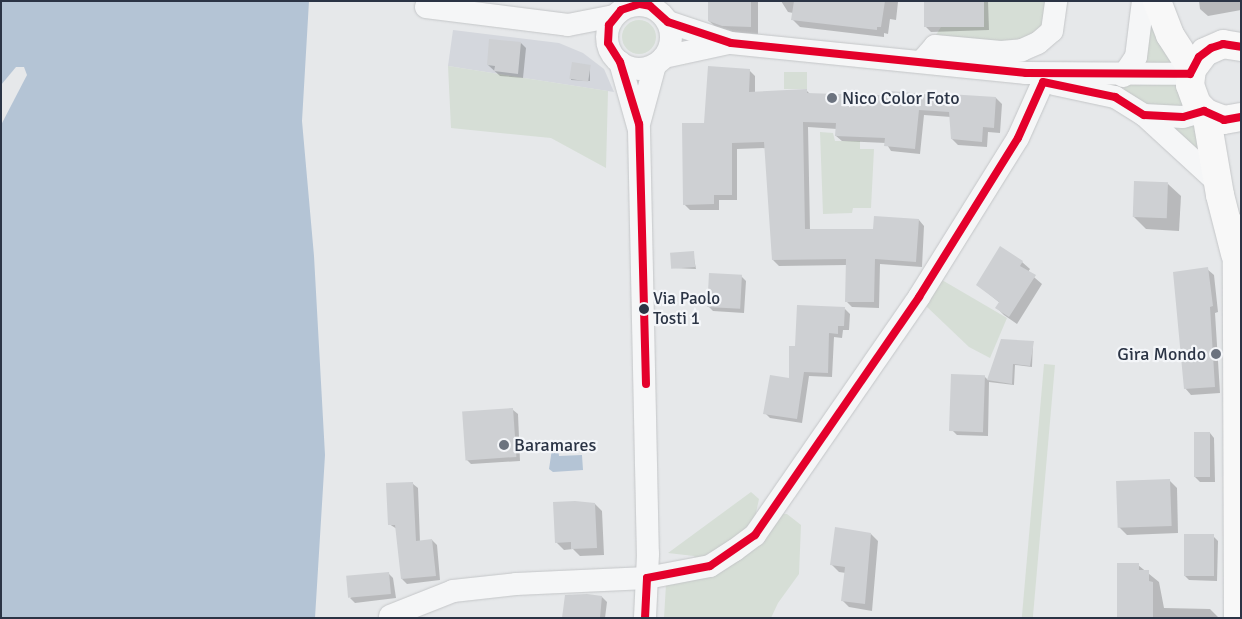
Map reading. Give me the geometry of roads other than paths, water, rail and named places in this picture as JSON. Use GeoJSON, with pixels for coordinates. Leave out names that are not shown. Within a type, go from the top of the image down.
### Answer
{"type":"FeatureCollection","features":[{"type":"Feature","properties":{"kind":"main road"},"geometry":{"type":"LineString","coordinates":[[1157,1],[1170,35],[1191,72],[1192,95],[1205,112],[1217,182],[1237,258]]}},
{"type":"Feature","properties":{"kind":"main road"},"geometry":{"type":"LineString","coordinates":[[1164,1],[1194,36],[1229,46]]}},
{"type":"Feature","properties":{"kind":"main road"},"geometry":{"type":"LineString","coordinates":[[1191,72],[1199,57],[1229,46]]}},
{"type":"Feature","properties":{"kind":"main road"},"geometry":{"type":"LineString","coordinates":[[1205,112],[1224,120],[1241,117]]}},
{"type":"Feature","properties":{"kind":"main road"},"geometry":{"type":"LineString","coordinates":[[1238,618],[1237,258],[1241,228]]}},
{"type":"Feature","properties":{"kind":"street"},"geometry":{"type":"LineString","coordinates":[[922,62],[936,46],[1001,52],[1022,50],[1038,43],[1052,31],[1056,1]]}},
{"type":"Feature","properties":{"kind":"street"},"geometry":{"type":"LineString","coordinates":[[1123,76],[1136,57],[1143,1]]}},
{"type":"Feature","properties":{"kind":"street"},"geometry":{"type":"LineString","coordinates":[[426,7],[568,25],[617,9],[621,10],[640,4],[731,43],[922,62],[1034,78],[1115,96],[1144,115],[1217,182]]}},
{"type":"Feature","properties":{"kind":"street"},"geometry":{"type":"LineString","coordinates":[[617,9],[607,34],[639,124],[647,578],[645,618]]}},
{"type":"Feature","properties":{"kind":"street"},"geometry":{"type":"LineString","coordinates":[[639,124],[660,61],[671,40],[660,11]]}},
{"type":"Feature","properties":{"kind":"street"},"geometry":{"type":"LineString","coordinates":[[568,25],[615,57],[637,69],[660,61],[731,43]]}},
{"type":"Feature","properties":{"kind":"street"},"geometry":{"type":"LineString","coordinates":[[1034,78],[1191,72]]}},
{"type":"Feature","properties":{"kind":"street"},"geometry":{"type":"LineString","coordinates":[[390,616],[453,591],[516,584],[647,578],[710,566],[755,534],[919,297],[1018,138],[1034,78]]}},
{"type":"Feature","properties":{"kind":"street"},"geometry":{"type":"LineString","coordinates":[[1144,115],[1184,117],[1205,112]]}},
{"type":"Feature","properties":{"kind":"water"},"geometry":{"type":"Polygon","coordinates":[[[1,1],[309,1],[302,121],[314,256],[325,455],[315,618],[1,618],[1,1]]]}},
{"type":"Feature","properties":{"kind":"water"},"geometry":{"type":"Polygon","coordinates":[[[552,449],[558,449],[559,456],[582,455],[583,470],[553,472],[549,469],[552,449]]]}},
{"type":"Feature","properties":{"kind":"place","name":"Nico Color Foto"},"geometry":{"type":"Point","coordinates":[832,98]}},
{"type":"Feature","properties":{"kind":"place","name":"Via Paolo Tosti 1"},"geometry":{"type":"Point","coordinates":[644,309]}},
{"type":"Feature","properties":{"kind":"place","name":"Gira Mondo"},"geometry":{"type":"Point","coordinates":[1216,354]}},
{"type":"Feature","properties":{"kind":"place","name":"Baramares"},"geometry":{"type":"Point","coordinates":[504,445]}}]}
